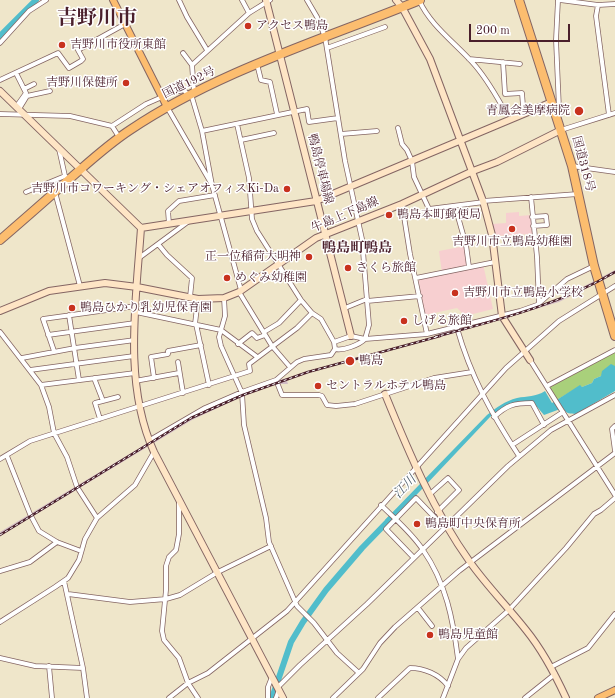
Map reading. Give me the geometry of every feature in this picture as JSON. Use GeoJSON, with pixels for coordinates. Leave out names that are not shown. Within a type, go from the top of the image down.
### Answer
{"type":"FeatureCollection","features":[{"type":"Feature","properties":{"kind":"highway","name":"国道192号"},"geometry":{"type":"LineString","coordinates":[[0,240],[55,192],[67,178],[119,137],[167,107],[191,94],[279,54],[419,0]]}},
{"type":"Feature","properties":{"kind":"highway","name":"国道318号"},"geometry":{"type":"LineString","coordinates":[[519,0],[572,166],[594,266],[615,336]]}},
{"type":"Feature","properties":{"kind":"main road"},"geometry":{"type":"LineString","coordinates":[[113,0],[167,107]]}},
{"type":"Feature","properties":{"kind":"main road"},"geometry":{"type":"LineString","coordinates":[[598,698],[615,690]]}},
{"type":"Feature","properties":{"kind":"street"},"geometry":{"type":"LineString","coordinates":[[0,43],[37,2],[46,0]]}},
{"type":"Feature","properties":{"kind":"street"},"geometry":{"type":"LineString","coordinates":[[179,0],[207,50]]}},
{"type":"Feature","properties":{"kind":"street"},"geometry":{"type":"LineString","coordinates":[[242,0],[249,13]]}},
{"type":"Feature","properties":{"kind":"street"},"geometry":{"type":"LineString","coordinates":[[307,0],[317,17],[325,37],[350,188],[362,239],[367,300],[369,325],[365,339],[339,350],[335,349]]}},
{"type":"Feature","properties":{"kind":"street"},"geometry":{"type":"LineString","coordinates":[[396,0],[402,7],[430,59],[473,171],[492,235],[502,316],[615,496],[601,510],[594,514],[566,548],[509,610],[466,648],[458,659],[443,698]]}},
{"type":"Feature","properties":{"kind":"street"},"geometry":{"type":"LineString","coordinates":[[419,0],[422,8],[438,28],[469,59],[485,79],[502,106]]}},
{"type":"Feature","properties":{"kind":"street"},"geometry":{"type":"LineString","coordinates":[[555,111],[560,108],[556,40],[559,0],[598,5],[615,4]]}},
{"type":"Feature","properties":{"kind":"street"},"geometry":{"type":"LineString","coordinates":[[192,65],[249,13],[268,1]]}},
{"type":"Feature","properties":{"kind":"street","name":"鴨島停車場線"},"geometry":{"type":"LineString","coordinates":[[268,1],[279,54],[351,336]]}},
{"type":"Feature","properties":{"kind":"street"},"geometry":{"type":"LineString","coordinates":[[598,5],[596,16],[609,115]]}},
{"type":"Feature","properties":{"kind":"street"},"geometry":{"type":"LineString","coordinates":[[0,80],[58,53],[69,68],[83,59],[78,50],[125,24]]}},
{"type":"Feature","properties":{"kind":"street"},"geometry":{"type":"LineString","coordinates":[[327,48],[384,27]]}},
{"type":"Feature","properties":{"kind":"street"},"geometry":{"type":"LineString","coordinates":[[183,53],[192,65],[191,94],[202,131],[212,185],[240,291],[272,346],[290,367]]}},
{"type":"Feature","properties":{"kind":"street"},"geometry":{"type":"LineString","coordinates":[[469,59],[520,64]]}},
{"type":"Feature","properties":{"kind":"street"},"geometry":{"type":"LineString","coordinates":[[503,62],[505,94],[522,93],[523,106]]}},
{"type":"Feature","properties":{"kind":"street"},"geometry":{"type":"LineString","coordinates":[[257,64],[261,80],[270,82],[277,114]]}},
{"type":"Feature","properties":{"kind":"street"},"geometry":{"type":"LineString","coordinates":[[17,74],[26,93],[18,108]]}},
{"type":"Feature","properties":{"kind":"street"},"geometry":{"type":"LineString","coordinates":[[24,89],[34,84]]}},
{"type":"Feature","properties":{"kind":"street"},"geometry":{"type":"LineString","coordinates":[[112,126],[161,96],[184,90],[191,94]]}},
{"type":"Feature","properties":{"kind":"street"},"geometry":{"type":"LineString","coordinates":[[0,91],[141,228],[134,356],[135,381],[139,406],[154,452],[283,698]]}},
{"type":"Feature","properties":{"kind":"street"},"geometry":{"type":"LineString","coordinates":[[18,108],[27,96],[50,92]]}},
{"type":"Feature","properties":{"kind":"street"},"geometry":{"type":"LineString","coordinates":[[141,228],[316,201],[552,102]]}},
{"type":"Feature","properties":{"kind":"street"},"geometry":{"type":"LineString","coordinates":[[167,107],[212,185]]}},
{"type":"Feature","properties":{"kind":"street"},"geometry":{"type":"LineString","coordinates":[[202,131],[277,114],[307,109],[309,122],[338,118]]}},
{"type":"Feature","properties":{"kind":"street"},"geometry":{"type":"LineString","coordinates":[[561,130],[615,113]]}},
{"type":"Feature","properties":{"kind":"street"},"geometry":{"type":"LineString","coordinates":[[0,114],[70,116],[112,126],[119,137]]}},
{"type":"Feature","properties":{"kind":"street"},"geometry":{"type":"LineString","coordinates":[[150,440],[205,408],[242,392],[276,380],[290,367],[304,359],[330,356],[335,349],[334,342],[320,319],[312,313],[302,300],[257,231],[252,211],[249,178],[237,124]]}},
{"type":"Feature","properties":{"kind":"street"},"geometry":{"type":"LineString","coordinates":[[398,128],[402,144],[407,150],[412,162],[414,177],[429,209],[530,197],[578,194]]}},
{"type":"Feature","properties":{"kind":"street","name":"牛島上下島線"},"geometry":{"type":"LineString","coordinates":[[0,311],[49,291],[105,283],[137,287],[198,299],[224,298],[240,291],[278,263],[325,234],[402,204],[473,171],[497,162],[561,130]]}},
{"type":"Feature","properties":{"kind":"street"},"geometry":{"type":"LineString","coordinates":[[341,134],[377,131]]}},
{"type":"Feature","properties":{"kind":"street"},"geometry":{"type":"LineString","coordinates":[[241,140],[274,133]]}},
{"type":"Feature","properties":{"kind":"street"},"geometry":{"type":"LineString","coordinates":[[26,192],[67,178],[59,149]]}},
{"type":"Feature","properties":{"kind":"street"},"geometry":{"type":"LineString","coordinates":[[572,166],[615,172]]}},
{"type":"Feature","properties":{"kind":"street"},"geometry":{"type":"LineString","coordinates":[[55,192],[80,286]]}},
{"type":"Feature","properties":{"kind":"street"},"geometry":{"type":"LineString","coordinates":[[169,224],[168,211],[179,201],[215,195]]}},
{"type":"Feature","properties":{"kind":"street"},"geometry":{"type":"LineString","coordinates":[[530,197],[538,263],[539,304]]}},
{"type":"Feature","properties":{"kind":"street"},"geometry":{"type":"LineString","coordinates":[[402,204],[410,254],[427,334]]}},
{"type":"Feature","properties":{"kind":"street"},"geometry":{"type":"LineString","coordinates":[[455,206],[466,245],[468,266]]}},
{"type":"Feature","properties":{"kind":"street"},"geometry":{"type":"LineString","coordinates":[[532,217],[546,216],[547,225],[533,226]]}},
{"type":"Feature","properties":{"kind":"street"},"geometry":{"type":"LineString","coordinates":[[139,258],[191,220]]}},
{"type":"Feature","properties":{"kind":"street"},"geometry":{"type":"LineString","coordinates":[[158,244],[167,255],[192,278],[190,297]]}},
{"type":"Feature","properties":{"kind":"street"},"geometry":{"type":"LineString","coordinates":[[416,278],[468,266],[495,262]]}},
{"type":"Feature","properties":{"kind":"street"},"geometry":{"type":"LineString","coordinates":[[334,342],[351,336],[365,339],[427,334],[457,328],[520,311],[539,304],[567,279],[594,266]]}},
{"type":"Feature","properties":{"kind":"street"},"geometry":{"type":"LineString","coordinates":[[169,698],[188,684],[208,673],[287,611],[294,601],[316,580],[381,505],[506,368],[559,321],[615,286]]}},
{"type":"Feature","properties":{"kind":"street"},"geometry":{"type":"LineString","coordinates":[[344,308],[367,300],[420,296]]}},
{"type":"Feature","properties":{"kind":"street"},"geometry":{"type":"LineString","coordinates":[[224,298],[225,316],[219,337],[221,346],[242,392],[244,425],[271,546],[289,585],[294,601],[314,623],[337,653],[359,673]]}},
{"type":"Feature","properties":{"kind":"street"},"geometry":{"type":"LineString","coordinates":[[198,299],[196,324],[209,385]]}},
{"type":"Feature","properties":{"kind":"street"},"geometry":{"type":"LineString","coordinates":[[238,344],[252,333],[258,338],[279,323],[302,300]]}},
{"type":"Feature","properties":{"kind":"street"},"geometry":{"type":"LineString","coordinates":[[54,351],[42,319],[136,309],[221,330],[256,356]]}},
{"type":"Feature","properties":{"kind":"street"},"geometry":{"type":"LineString","coordinates":[[0,459],[30,441],[250,371],[249,364],[256,356],[297,328],[312,313]]}},
{"type":"Feature","properties":{"kind":"street"},"geometry":{"type":"LineString","coordinates":[[69,315],[79,380]]}},
{"type":"Feature","properties":{"kind":"street"},"geometry":{"type":"LineString","coordinates":[[48,335],[136,323]]}},
{"type":"Feature","properties":{"kind":"street"},"geometry":{"type":"LineString","coordinates":[[457,328],[472,372],[490,410],[519,456]]}},
{"type":"Feature","properties":{"kind":"street"},"geometry":{"type":"LineString","coordinates":[[0,332],[42,385],[49,407],[54,433],[67,457],[77,487],[97,518]]}},
{"type":"Feature","properties":{"kind":"street"},"geometry":{"type":"LineString","coordinates":[[351,336],[353,345]]}},
{"type":"Feature","properties":{"kind":"street"},"geometry":{"type":"LineString","coordinates":[[22,358],[54,351],[135,340]]}},
{"type":"Feature","properties":{"kind":"street"},"geometry":{"type":"LineString","coordinates":[[154,378],[151,357],[168,354],[168,351],[201,345]]}},
{"type":"Feature","properties":{"kind":"street"},"geometry":{"type":"LineString","coordinates":[[546,386],[615,350]]}},
{"type":"Feature","properties":{"kind":"street"},"geometry":{"type":"LineString","coordinates":[[30,370],[134,356]]}},
{"type":"Feature","properties":{"kind":"street"},"geometry":{"type":"LineString","coordinates":[[178,362],[182,393]]}},
{"type":"Feature","properties":{"kind":"street"},"geometry":{"type":"LineString","coordinates":[[276,380],[282,394],[319,394],[322,396],[327,405],[330,406],[355,404],[434,378],[472,372]]}},
{"type":"Feature","properties":{"kind":"street"},"geometry":{"type":"LineString","coordinates":[[42,385],[135,373]]}},
{"type":"Feature","properties":{"kind":"street"},"geometry":{"type":"LineString","coordinates":[[135,381],[179,373]]}},
{"type":"Feature","properties":{"kind":"street"},"geometry":{"type":"LineString","coordinates":[[94,378],[104,401]]}},
{"type":"Feature","properties":{"kind":"street"},"geometry":{"type":"LineString","coordinates":[[384,394],[415,468],[437,512],[470,563],[525,629],[551,667],[566,698]]}},
{"type":"Feature","properties":{"kind":"street"},"geometry":{"type":"LineString","coordinates":[[276,698],[278,688],[327,640],[368,604],[519,456],[551,430],[615,395]]}},
{"type":"Feature","properties":{"kind":"street"},"geometry":{"type":"LineString","coordinates":[[100,419],[94,403],[118,397]]}},
{"type":"Feature","properties":{"kind":"street"},"geometry":{"type":"LineString","coordinates":[[493,416],[502,409],[516,403],[532,403],[544,425]]}},
{"type":"Feature","properties":{"kind":"street"},"geometry":{"type":"LineString","coordinates":[[512,445],[544,425],[562,411]]}},
{"type":"Feature","properties":{"kind":"street"},"geometry":{"type":"LineString","coordinates":[[333,698],[359,673],[380,643],[443,586],[470,563],[517,529],[615,452],[612,429],[615,426]]}},
{"type":"Feature","properties":{"kind":"street"},"geometry":{"type":"LineString","coordinates":[[0,622],[64,581],[74,570],[85,539],[97,518],[134,485],[154,452]]}},
{"type":"Feature","properties":{"kind":"street"},"geometry":{"type":"LineString","coordinates":[[7,456],[30,514],[39,531],[57,542],[81,551]]}},
{"type":"Feature","properties":{"kind":"street"},"geometry":{"type":"LineString","coordinates":[[429,496],[448,478],[459,490],[437,512]]}},
{"type":"Feature","properties":{"kind":"street"},"geometry":{"type":"LineString","coordinates":[[178,498],[179,534],[176,550],[170,557],[166,566],[166,599],[162,631],[164,640],[180,658],[188,684],[198,698]]}},
{"type":"Feature","properties":{"kind":"street"},"geometry":{"type":"LineString","coordinates":[[414,558],[386,529],[416,498],[439,522],[442,519]]}},
{"type":"Feature","properties":{"kind":"street"},"geometry":{"type":"LineString","coordinates":[[381,505],[423,549],[438,574],[450,607],[458,659]]}},
{"type":"Feature","properties":{"kind":"street"},"geometry":{"type":"LineString","coordinates":[[0,571],[30,562],[57,542]]}},
{"type":"Feature","properties":{"kind":"street"},"geometry":{"type":"LineString","coordinates":[[68,594],[130,602],[166,599],[180,595],[218,572],[271,546]]}},
{"type":"Feature","properties":{"kind":"street"},"geometry":{"type":"LineString","coordinates":[[64,581],[83,668],[87,698]]}},
{"type":"Feature","properties":{"kind":"street"},"geometry":{"type":"LineString","coordinates":[[418,608],[432,626]]}},
{"type":"Feature","properties":{"kind":"street"},"geometry":{"type":"LineString","coordinates":[[551,667],[588,648],[615,614]]}},
{"type":"Feature","properties":{"kind":"street"},"geometry":{"type":"LineString","coordinates":[[0,658],[35,666],[83,668]]}},
{"type":"Feature","properties":{"kind":"street"},"geometry":{"type":"LineString","coordinates":[[49,666],[52,698]]}},
{"type":"Feature","properties":{"kind":"street"},"geometry":{"type":"LineString","coordinates":[[378,698],[410,668],[417,668],[432,673],[443,679],[448,686]]}},
{"type":"Feature","properties":{"kind":"street"},"geometry":{"type":"LineString","coordinates":[[525,698],[555,674]]}},
{"type":"Feature","properties":{"kind":"street"},"geometry":{"type":"LineString","coordinates":[[268,698],[268,687],[273,678]]}},
{"type":"Feature","properties":{"kind":"shaded area","name":"吉野川市立鴨島幼稚園"},"geometry":{"type":"Polygon","coordinates":[[[519,212],[519,216],[531,215],[532,234],[495,236],[492,224],[506,223],[506,213],[519,212]]]}},
{"type":"Feature","properties":{"kind":"shaded area","name":"吉野川市立鴨島小学校"},"geometry":{"type":"Polygon","coordinates":[[[465,246],[468,267],[483,264],[493,309],[465,316],[457,308],[425,315],[418,278],[442,273],[439,251],[465,246]]]}},
{"type":"Feature","properties":{"kind":"shaded area"},"geometry":{"type":"Polygon","coordinates":[[[615,270],[615,273],[559,302],[440,337],[439,333],[503,317],[558,300],[615,270]]]}},
{"type":"Feature","properties":{"kind":"shaded area"},"geometry":{"type":"Polygon","coordinates":[[[286,378],[288,384],[277,384],[243,396],[192,420],[0,536],[0,532],[191,417],[242,393],[286,378]]]}},
{"type":"Feature","properties":{"kind":"green space"},"geometry":{"type":"Polygon","coordinates":[[[615,352],[615,366],[594,379],[592,383],[582,387],[580,386],[555,401],[547,386],[615,352]]]}},
{"type":"Feature","properties":{"kind":"water"},"geometry":{"type":"Polygon","coordinates":[[[611,364],[615,366],[615,391],[576,414],[567,413],[563,408],[544,415],[532,401],[514,403],[490,417],[388,525],[385,520],[487,415],[513,399],[535,395],[545,391],[552,403],[580,385],[582,387],[592,383],[594,379],[601,376],[602,371],[611,364]]]}},
{"type":"Feature","properties":{"kind":"waterway"},"geometry":{"type":"LineString","coordinates":[[0,36],[36,0]]}},
{"type":"Feature","properties":{"kind":"waterway","name":"江川"},"geometry":{"type":"LineString","coordinates":[[272,698],[291,642],[303,622],[326,590],[362,548],[392,517]]}},
{"type":"Feature","properties":{"kind":"railway"},"geometry":{"type":"LineString","coordinates":[[435,337],[504,318],[550,303],[594,284],[615,272]]}},
{"type":"Feature","properties":{"kind":"railway"},"geometry":{"type":"LineString","coordinates":[[0,535],[191,418],[243,395],[308,372],[440,336]]}},
{"type":"Feature","properties":{"kind":"place","name":"アクセス鴨島"},"geometry":{"type":"Point","coordinates":[248,26]}},
{"type":"Feature","properties":{"kind":"place","name":"吉野川市役所東館"},"geometry":{"type":"Point","coordinates":[62,45]}},
{"type":"Feature","properties":{"kind":"place","name":"吉野川保健所"},"geometry":{"type":"Point","coordinates":[126,83]}},
{"type":"Feature","properties":{"kind":"place","name":"青鳳会美摩病院"},"geometry":{"type":"Point","coordinates":[579,111]}},
{"type":"Feature","properties":{"kind":"place","name":"吉野川市コワーキング・シェアオフィスKi-Da"},"geometry":{"type":"Point","coordinates":[287,189]}},
{"type":"Feature","properties":{"kind":"place","name":"鴨島本町郵便局"},"geometry":{"type":"Point","coordinates":[389,215]}},
{"type":"Feature","properties":{"kind":"place","name":"吉野川市立鴨島幼稚園"},"geometry":{"type":"Point","coordinates":[512,229]}},
{"type":"Feature","properties":{"kind":"place","name":"正一位稲荷大明神"},"geometry":{"type":"Point","coordinates":[309,257]}},
{"type":"Feature","properties":{"kind":"place","name":"さくら旅館"},"geometry":{"type":"Point","coordinates":[348,268]}},
{"type":"Feature","properties":{"kind":"place","name":"めぐみ幼稚園"},"geometry":{"type":"Point","coordinates":[227,278]}},
{"type":"Feature","properties":{"kind":"place","name":"吉野川市立鴨島小学校"},"geometry":{"type":"Point","coordinates":[455,293]}},
{"type":"Feature","properties":{"kind":"place","name":"鴨島ひかり乳幼児保育園"},"geometry":{"type":"Point","coordinates":[72,308]}},
{"type":"Feature","properties":{"kind":"place","name":"しげる旅館"},"geometry":{"type":"Point","coordinates":[404,321]}},
{"type":"Feature","properties":{"kind":"place","name":"鴨島"},"geometry":{"type":"Point","coordinates":[350,361]}},
{"type":"Feature","properties":{"kind":"place","name":"セントラルホテル鴨島"},"geometry":{"type":"Point","coordinates":[318,386]}},
{"type":"Feature","properties":{"kind":"place","name":"鴨島町中央保育所"},"geometry":{"type":"Point","coordinates":[417,524]}},
{"type":"Feature","properties":{"kind":"place","name":"鴨島児童館"},"geometry":{"type":"Point","coordinates":[430,635]}},
{"type":"Feature","properties":{"kind":"district","name":"吉野川市"},"geometry":{"type":"Point","coordinates":[97,19]}},
{"type":"Feature","properties":{"kind":"district","name":"鴨島町鴨島"},"geometry":{"type":"Point","coordinates":[357,248]}}]}
